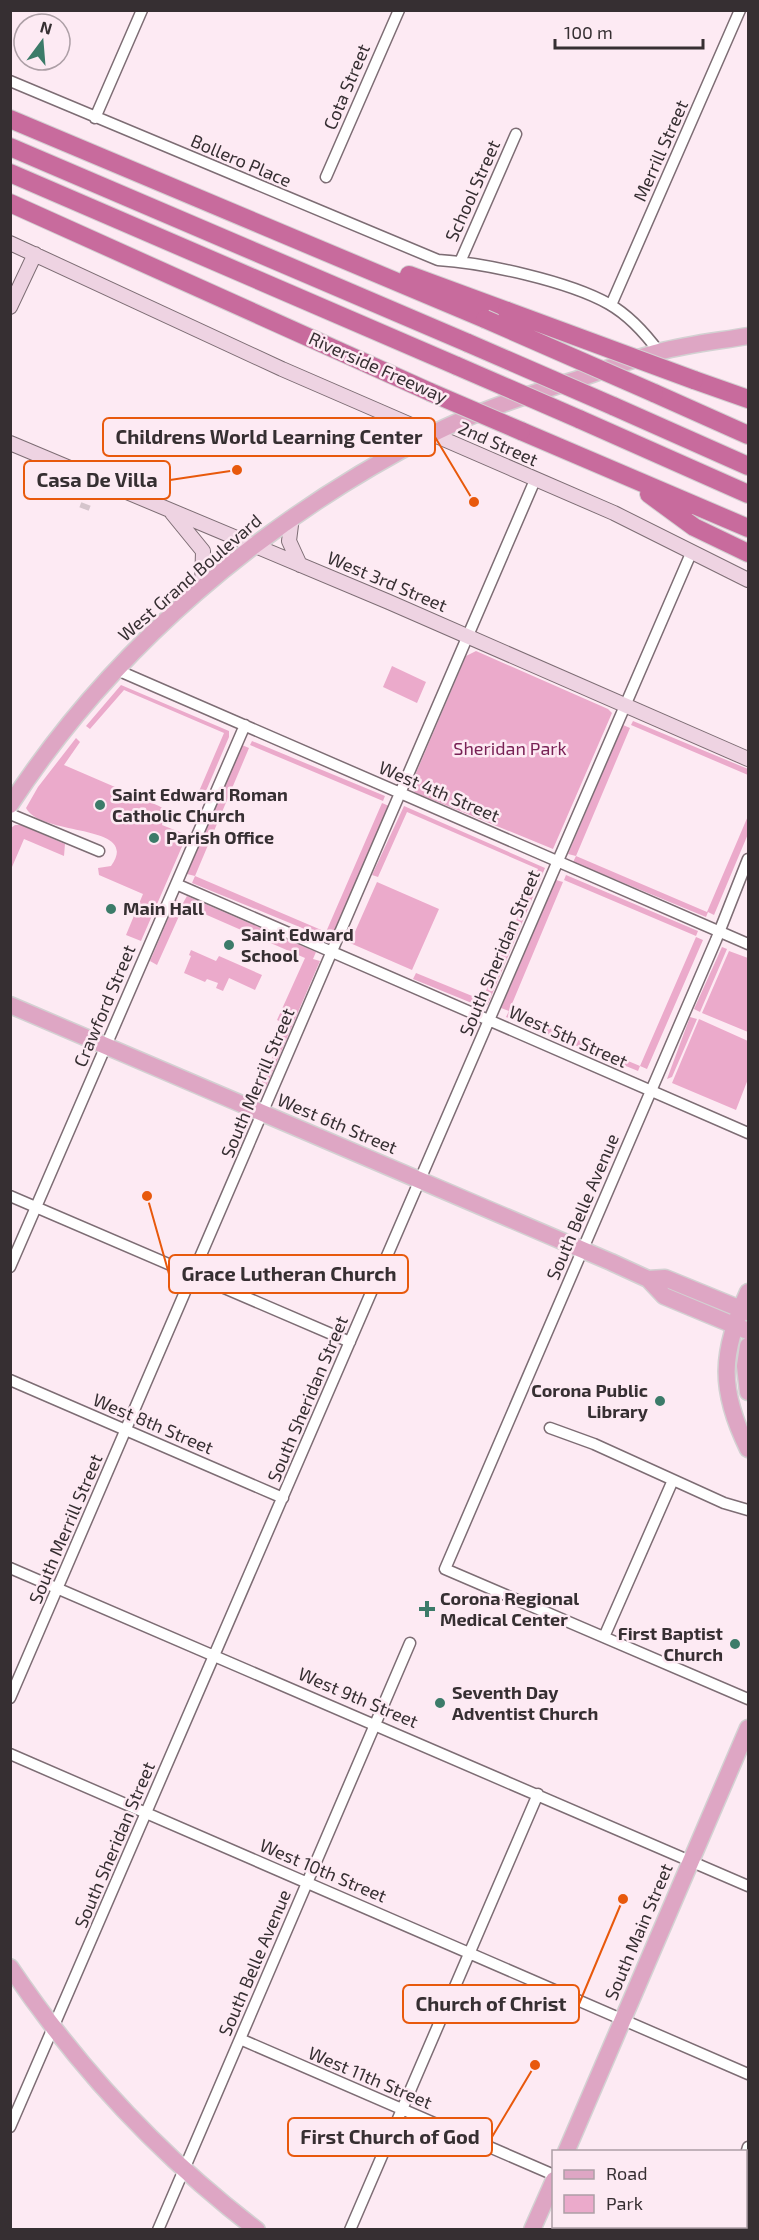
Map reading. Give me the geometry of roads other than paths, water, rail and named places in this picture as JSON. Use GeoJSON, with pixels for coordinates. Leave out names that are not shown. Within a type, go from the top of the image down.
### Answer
{"type":"FeatureCollection","features":[{"type":"Feature","properties":{"kind":"highway"},"geometry":{"type":"LineString","coordinates":[[10,119],[485,319],[748,435]]}},
{"type":"Feature","properties":{"kind":"highway"},"geometry":{"type":"LineString","coordinates":[[10,147],[468,343],[748,466]]}},
{"type":"Feature","properties":{"kind":"highway"},"geometry":{"type":"LineString","coordinates":[[121,166],[748,399]]}},
{"type":"Feature","properties":{"kind":"highway"},"geometry":{"type":"LineString","coordinates":[[10,173],[579,418],[748,494]]}},
{"type":"Feature","properties":{"kind":"highway","name":"Riverside Freeway"},"geometry":{"type":"LineString","coordinates":[[10,202],[430,392],[748,528]]}},
{"type":"Feature","properties":{"kind":"highway"},"geometry":{"type":"LineString","coordinates":[[620,474],[694,527],[748,554]]}},
{"type":"Feature","properties":{"kind":"main road","name":"West Grand Boulevard"},"geometry":{"type":"LineString","coordinates":[[10,805],[57,739],[117,670],[153,633],[253,544],[338,486],[431,434],[505,403],[659,352],[748,336]]}},
{"type":"Feature","properties":{"kind":"main road","name":"West 6th Street"},"geometry":{"type":"LineString","coordinates":[[10,1005],[648,1279],[663,1296],[742,1328]]}},
{"type":"Feature","properties":{"kind":"main road","name":"West 6th Street"},"geometry":{"type":"LineString","coordinates":[[648,1279],[665,1278],[745,1310]]}},
{"type":"Feature","properties":{"kind":"main road"},"geometry":{"type":"LineString","coordinates":[[748,1292],[742,1328],[729,1340],[725,1366],[729,1401],[748,1449]]}},
{"type":"Feature","properties":{"kind":"main road"},"geometry":{"type":"LineString","coordinates":[[748,1346],[746,1366],[748,1392]]}},
{"type":"Feature","properties":{"kind":"main road","name":"South Main Street"},"geometry":{"type":"LineString","coordinates":[[566,2150],[748,1728]]}},
{"type":"Feature","properties":{"kind":"main road"},"geometry":{"type":"LineString","coordinates":[[10,1967],[54,2027],[121,2107],[184,2169],[257,2229]]}},
{"type":"Feature","properties":{"kind":"main road"},"geometry":{"type":"LineString","coordinates":[[532,2229],[552,2182]]}},
{"type":"Feature","properties":{"kind":"street"},"geometry":{"type":"LineString","coordinates":[[95,118],[142,10]]}},
{"type":"Feature","properties":{"kind":"street","name":"Cota Street"},"geometry":{"type":"LineString","coordinates":[[326,177],[399,10]]}},
{"type":"Feature","properties":{"kind":"street","name":"Merrill Street"},"geometry":{"type":"LineString","coordinates":[[611,305],[740,10]]}},
{"type":"Feature","properties":{"kind":"street","name":"Bollero Place"},"geometry":{"type":"LineString","coordinates":[[10,81],[438,260],[460,262],[561,285],[611,305],[642,328],[659,352]]}},
{"type":"Feature","properties":{"kind":"street","name":"School Street"},"geometry":{"type":"LineString","coordinates":[[460,262],[516,134]]}},
{"type":"Feature","properties":{"kind":"street","name":"2nd Street"},"geometry":{"type":"LineString","coordinates":[[10,243],[282,369],[614,513],[748,580]]}},
{"type":"Feature","properties":{"kind":"street"},"geometry":{"type":"LineString","coordinates":[[10,307],[35,254]]}},
{"type":"Feature","properties":{"kind":"street","name":"West 3rd Street"},"geometry":{"type":"LineString","coordinates":[[10,443],[253,544],[748,759]]}},
{"type":"Feature","properties":{"kind":"street","name":"South Merrill Street"},"geometry":{"type":"LineString","coordinates":[[10,1698],[535,480]]}},
{"type":"Feature","properties":{"kind":"street"},"geometry":{"type":"LineString","coordinates":[[169,509],[203,551],[202,589]]}},
{"type":"Feature","properties":{"kind":"street"},"geometry":{"type":"LineString","coordinates":[[292,517],[289,541],[300,565]]}},
{"type":"Feature","properties":{"kind":"street","name":"South Sheridan Street"},"geometry":{"type":"LineString","coordinates":[[10,2127],[692,551]]}},
{"type":"Feature","properties":{"kind":"street","name":"West 4th Street"},"geometry":{"type":"LineString","coordinates":[[117,670],[748,944]]}},
{"type":"Feature","properties":{"kind":"street","name":"Crawford Street"},"geometry":{"type":"LineString","coordinates":[[10,1267],[244,725]]}},
{"type":"Feature","properties":{"kind":"street"},"geometry":{"type":"LineString","coordinates":[[10,814],[99,851]]}},
{"type":"Feature","properties":{"kind":"street","name":"South Belle Avenue"},"geometry":{"type":"LineString","coordinates":[[604,1637],[445,1569],[720,931],[748,859]]}},
{"type":"Feature","properties":{"kind":"street","name":"West 5th Street"},"geometry":{"type":"LineString","coordinates":[[176,884],[748,1133]]}},
{"type":"Feature","properties":{"kind":"street"},"geometry":{"type":"LineString","coordinates":[[10,1196],[350,1342]]}},
{"type":"Feature","properties":{"kind":"street","name":"West 8th Street"},"geometry":{"type":"LineString","coordinates":[[10,1380],[283,1498]]}},
{"type":"Feature","properties":{"kind":"street"},"geometry":{"type":"LineString","coordinates":[[550,1428],[594,1444],[732,1506],[748,1510]]}},
{"type":"Feature","properties":{"kind":"street"},"geometry":{"type":"LineString","coordinates":[[673,1480],[604,1637],[748,1699]]}},
{"type":"Feature","properties":{"kind":"street","name":"West 9th Street"},"geometry":{"type":"LineString","coordinates":[[10,1568],[215,1654],[748,1886]]}},
{"type":"Feature","properties":{"kind":"street","name":"South Belle Avenue"},"geometry":{"type":"LineString","coordinates":[[158,2229],[410,1643]]}},
{"type":"Feature","properties":{"kind":"street","name":"West 10th Street"},"geometry":{"type":"LineString","coordinates":[[10,1754],[748,2074]]}},
{"type":"Feature","properties":{"kind":"street"},"geometry":{"type":"LineString","coordinates":[[350,2229],[538,1794]]}},
{"type":"Feature","properties":{"kind":"street","name":"West 11th Street"},"geometry":{"type":"LineString","coordinates":[[240,2039],[552,2176]]}},
{"type":"Feature","properties":{"kind":"tunnel"},"geometry":{"type":"LineString","coordinates":[[84,509],[86,504]]}},
{"type":"Feature","properties":{"kind":"place","name":"Casa De Villa"},"geometry":{"type":"Point","coordinates":[237,470]}},
{"type":"Feature","properties":{"kind":"place","name":"Childrens World Learning Center"},"geometry":{"type":"Point","coordinates":[474,502]}},
{"type":"Feature","properties":{"kind":"place","name":"Saint Edward Roman Catholic Church"},"geometry":{"type":"Point","coordinates":[100,805]}},
{"type":"Feature","properties":{"kind":"place","name":"Parish Office"},"geometry":{"type":"Point","coordinates":[154,838]}},
{"type":"Feature","properties":{"kind":"place","name":"Main Hall"},"geometry":{"type":"Point","coordinates":[111,909]}},
{"type":"Feature","properties":{"kind":"place","name":"Saint Edward School"},"geometry":{"type":"Point","coordinates":[229,945]}},
{"type":"Feature","properties":{"kind":"place","name":"Grace Lutheran Church"},"geometry":{"type":"Point","coordinates":[147,1196]}},
{"type":"Feature","properties":{"kind":"place","name":"Corona Public Library"},"geometry":{"type":"Point","coordinates":[660,1401]}},
{"type":"Feature","properties":{"kind":"place","name":"Corona Regional Medical Center"},"geometry":{"type":"Point","coordinates":[427,1609]}},
{"type":"Feature","properties":{"kind":"place","name":"First Baptist Church"},"geometry":{"type":"Point","coordinates":[735,1644]}},
{"type":"Feature","properties":{"kind":"place","name":"Seventh Day Adventist Church"},"geometry":{"type":"Point","coordinates":[440,1703]}},
{"type":"Feature","properties":{"kind":"place","name":"Church of Christ"},"geometry":{"type":"Point","coordinates":[623,1899]}},
{"type":"Feature","properties":{"kind":"place","name":"First Church of God"},"geometry":{"type":"Point","coordinates":[535,2065]}},
{"type":"Feature","properties":{"kind":"park label","name":"Sheridan Park"},"geometry":{"type":"Point","coordinates":[510,749]}}]}
